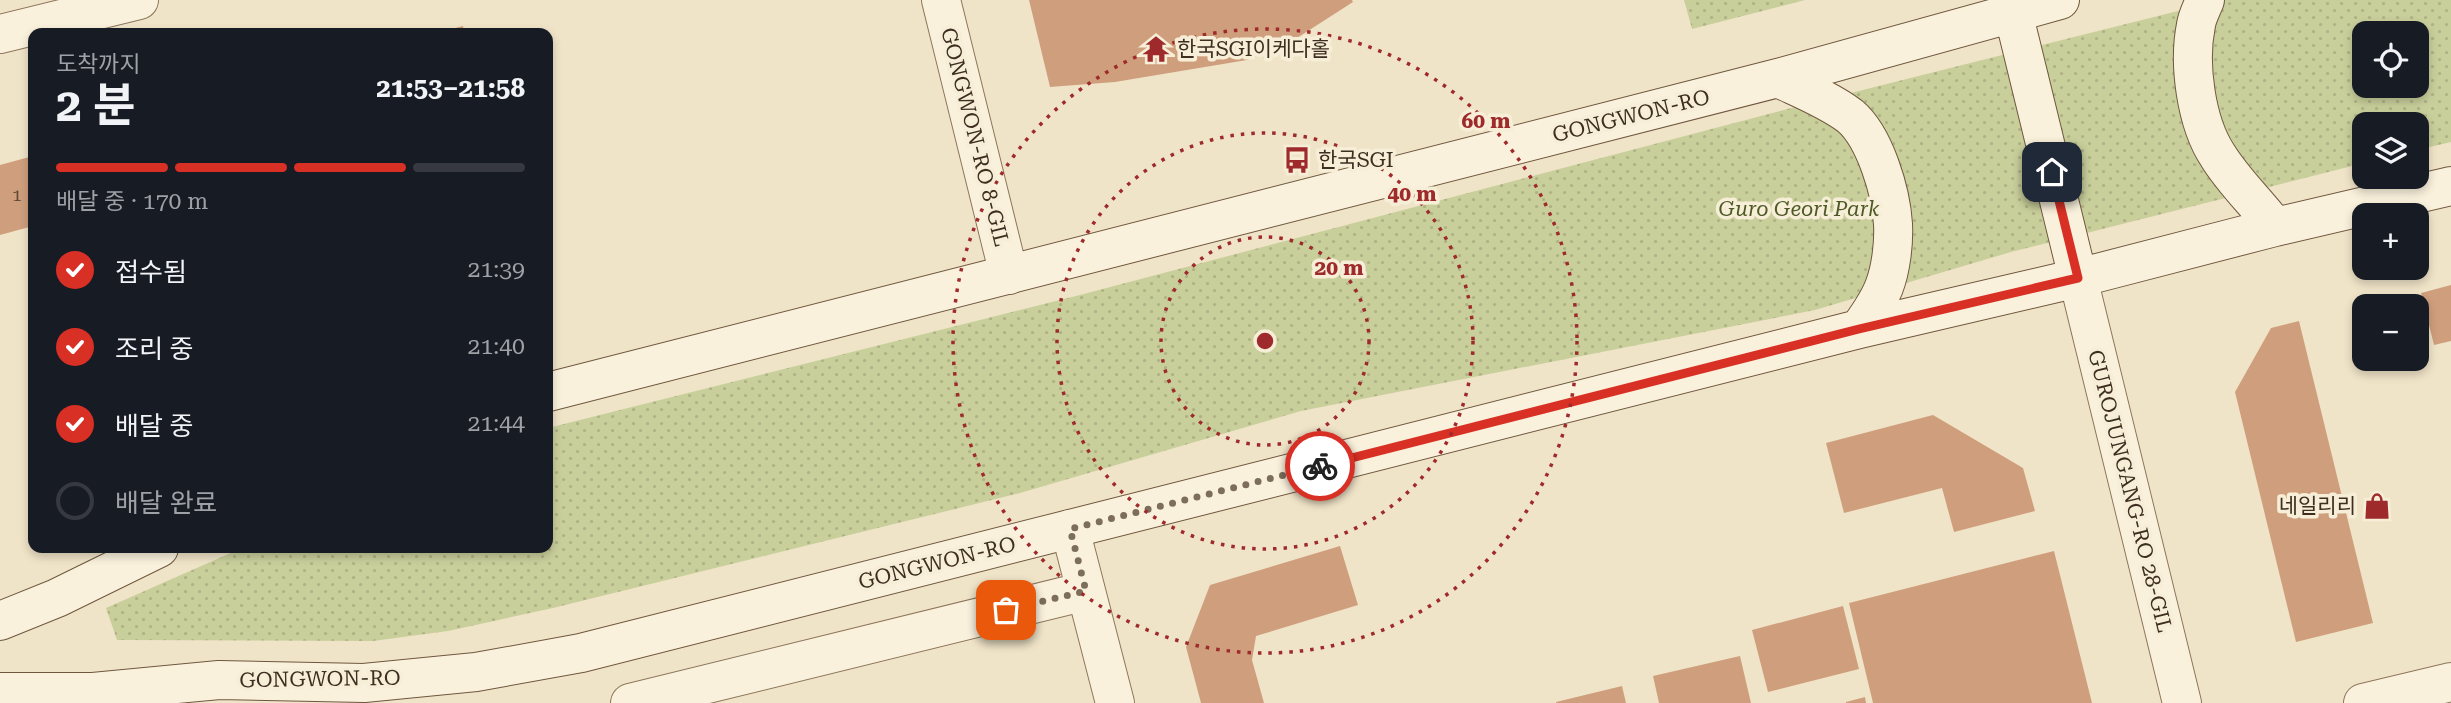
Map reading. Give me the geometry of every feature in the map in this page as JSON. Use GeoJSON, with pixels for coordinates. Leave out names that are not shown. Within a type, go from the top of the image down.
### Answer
{"type":"FeatureCollection","features":[{"type":"Feature","properties":{"kind":"main road"},"geometry":{"type":"LineString","coordinates":[[16,21],[139,0]]}},
{"type":"Feature","properties":{"kind":"main road","name":"GONGWON-RO 8-GIL"},"geometry":{"type":"LineString","coordinates":[[941,0],[1009,275]]}},
{"type":"Feature","properties":{"kind":"main road","name":"GONGWON-RO"},"geometry":{"type":"LineString","coordinates":[[553,391],[1778,78],[2012,6],[2060,0]]}},
{"type":"Feature","properties":{"kind":"main road"},"geometry":{"type":"LineString","coordinates":[[2205,0],[2196,24],[2193,49],[2198,105],[2217,155],[2275,227]]}},
{"type":"Feature","properties":{"kind":"main road","name":"GUROJUNGANG-RO 28-GIL"},"geometry":{"type":"LineString","coordinates":[[2012,6],[2182,703]]}},
{"type":"Feature","properties":{"kind":"main road"},"geometry":{"type":"LineString","coordinates":[[1778,78],[1850,117],[1872,145],[1884,180],[1893,224],[1891,257],[1885,285],[1859,329]]}},
{"type":"Feature","properties":{"kind":"main road","name":"GONGWON-RO"},"geometry":{"type":"LineString","coordinates":[[0,691],[93,692],[219,680],[364,682],[475,672],[582,653],[1859,329],[2451,186]]}},
{"type":"Feature","properties":{"kind":"main road"},"geometry":{"type":"LineString","coordinates":[[1070,529],[1115,703]]}},
{"type":"Feature","properties":{"kind":"main road"},"geometry":{"type":"LineString","coordinates":[[0,621],[58,598],[149,553]]}},
{"type":"Feature","properties":{"kind":"main road"},"geometry":{"type":"LineString","coordinates":[[630,703],[1086,591]]}},
{"type":"Feature","properties":{"kind":"main road"},"geometry":{"type":"LineString","coordinates":[[2363,703],[2451,682]]}},
{"type":"Feature","properties":{"kind":"green space"},"geometry":{"type":"Polygon","coordinates":[[[1684,0],[1805,0],[1692,29],[1684,0]]]}},
{"type":"Feature","properties":{"kind":"green space","name":"Guro Geori Park"},"geometry":{"type":"Polygon","coordinates":[[[2222,0],[2451,0],[2451,142],[2429,147],[2429,112],[2352,112],[2352,166],[2011,252],[1815,310],[1301,411],[1020,493],[553,608],[448,631],[373,641],[117,640],[106,608],[231,553],[553,553],[553,427],[1076,296],[1795,107],[2222,0]]]}},
{"type":"Feature","properties":{"kind":"building","name":"한국SGI이케다홀"},"geometry":{"type":"Polygon","coordinates":[[[1029,0],[1353,2],[1297,38],[1247,60],[1115,82],[1050,87],[1029,0]]]}},
{"type":"Feature","properties":{"kind":"building"},"geometry":{"type":"Polygon","coordinates":[[[28,157],[28,227],[0,235],[0,165],[28,157]]]}},
{"type":"Feature","properties":{"kind":"building"},"geometry":{"type":"Polygon","coordinates":[[[2451,285],[2451,341],[2434,345],[2429,325],[2429,294],[2421,293],[2451,285]]]}},
{"type":"Feature","properties":{"kind":"building"},"geometry":{"type":"Polygon","coordinates":[[[2299,321],[2373,623],[2296,642],[2235,392],[2271,328],[2299,321]]]}},
{"type":"Feature","properties":{"kind":"building"},"geometry":{"type":"Polygon","coordinates":[[[1933,415],[2023,468],[2035,511],[1954,532],[1942,488],[1844,513],[1826,443],[1933,415]]]}},
{"type":"Feature","properties":{"kind":"building"},"geometry":{"type":"Polygon","coordinates":[[[1340,546],[1358,605],[1256,636],[1252,660],[1264,703],[1201,703],[1186,647],[1210,585],[1340,546]]]}},
{"type":"Feature","properties":{"kind":"building"},"geometry":{"type":"Polygon","coordinates":[[[2054,551],[2092,703],[1873,703],[1849,603],[2054,551]]]}},
{"type":"Feature","properties":{"kind":"building"},"geometry":{"type":"Polygon","coordinates":[[[1843,606],[1859,669],[1768,692],[1752,630],[1843,606]]]}},
{"type":"Feature","properties":{"kind":"building"},"geometry":{"type":"Polygon","coordinates":[[[1740,656],[1751,703],[1659,703],[1653,676],[1740,656]]]}},
{"type":"Feature","properties":{"kind":"building"},"geometry":{"type":"Polygon","coordinates":[[[1622,686],[1626,703],[1556,703],[1556,702],[1622,686]]]}},
{"type":"Feature","properties":{"kind":"building"},"geometry":{"type":"Polygon","coordinates":[[[1865,697],[1866,703],[1846,703],[1846,702],[1865,697]]]}},
{"type":"Feature","properties":{"kind":"way so far"},"geometry":{"type":"LineString","coordinates":[[1006,610],[1086,591],[1070,529],[1320,466]]}},
{"type":"Feature","properties":{"kind":"place","name":"한국SGI이케다홀"},"geometry":{"type":"Point","coordinates":[1156,49]}},
{"type":"Feature","properties":{"kind":"place","name":"한국SGI"},"geometry":{"type":"Point","coordinates":[1297,160]}},
{"type":"Feature","properties":{"kind":"place","name":"네일리리"},"geometry":{"type":"Point","coordinates":[2377,506]}},
{"type":"Feature","properties":{"kind":"route"},"geometry":{"type":"LineString","coordinates":[[1320,466],[1859,329],[2078,278],[2052,172]]}}]}
